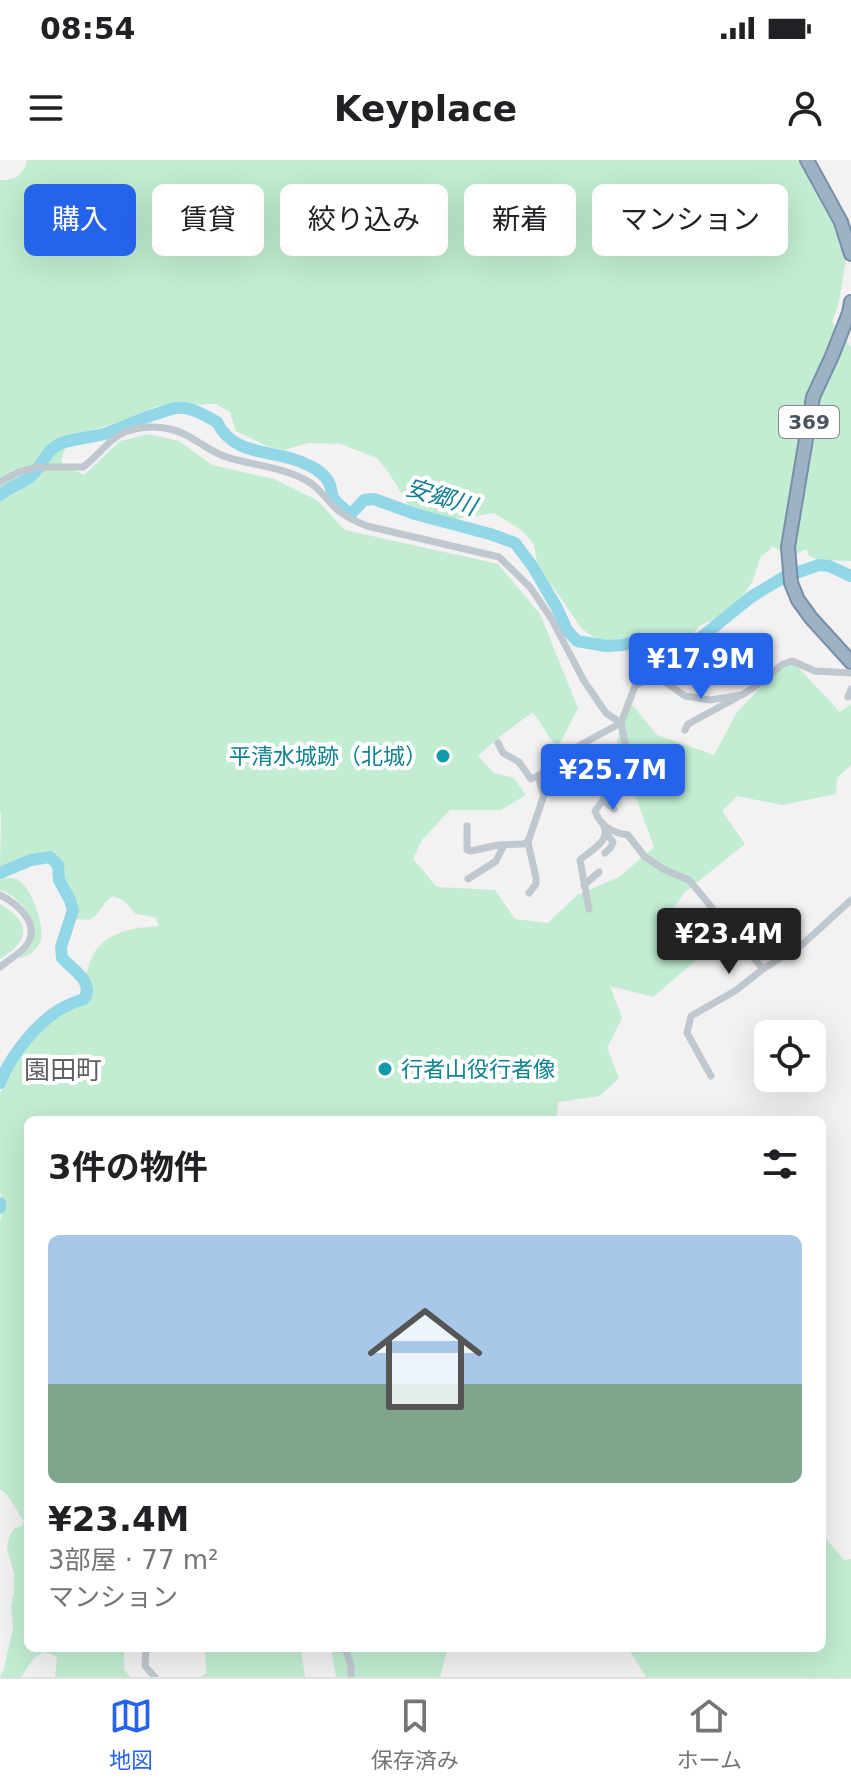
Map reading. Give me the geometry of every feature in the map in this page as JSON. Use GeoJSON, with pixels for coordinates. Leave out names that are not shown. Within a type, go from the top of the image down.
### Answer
{"type":"FeatureCollection","features":[{"type":"Feature","properties":{"kind":"highway"},"geometry":{"type":"LineString","coordinates":[[807,160],[841,222],[851,254]]}},
{"type":"Feature","properties":{"kind":"highway","name":"369"},"geometry":{"type":"LineString","coordinates":[[851,302],[832,356],[813,397],[788,549],[791,583],[798,600],[851,662]]}},
{"type":"Feature","properties":{"kind":"street"},"geometry":{"type":"LineString","coordinates":[[0,482],[40,466],[83,467],[118,435],[151,426],[185,434],[212,452],[308,481],[320,489],[338,510],[367,526],[499,557],[530,587],[551,618],[584,681],[606,713],[621,723]]}},
{"type":"Feature","properties":{"kind":"street"},"geometry":{"type":"LineString","coordinates":[[685,730],[688,724],[725,706],[783,664],[792,661],[815,671],[851,673]]}},
{"type":"Feature","properties":{"kind":"street"},"geometry":{"type":"LineString","coordinates":[[605,853],[613,842],[595,811],[618,780],[626,748],[621,723],[635,686],[647,678],[661,679],[685,696],[710,700],[742,695]]}},
{"type":"Feature","properties":{"kind":"street"},"geometry":{"type":"LineString","coordinates":[[498,743],[503,753],[519,762],[531,779],[582,744],[621,723]]}},
{"type":"Feature","properties":{"kind":"street"},"geometry":{"type":"LineString","coordinates":[[529,893],[536,884],[536,878],[528,842],[544,795],[538,776]]}},
{"type":"Feature","properties":{"kind":"street"},"geometry":{"type":"LineString","coordinates":[[603,800],[614,809]]}},
{"type":"Feature","properties":{"kind":"street"},"geometry":{"type":"LineString","coordinates":[[467,826],[467,850],[528,842]]}},
{"type":"Feature","properties":{"kind":"street"},"geometry":{"type":"LineString","coordinates":[[589,909],[580,860],[601,842],[605,828]]}},
{"type":"Feature","properties":{"kind":"street"},"geometry":{"type":"LineString","coordinates":[[605,828],[628,835],[640,852],[658,866],[689,880],[763,969]]}},
{"type":"Feature","properties":{"kind":"street"},"geometry":{"type":"LineString","coordinates":[[468,879],[496,861],[504,845]]}},
{"type":"Feature","properties":{"kind":"street"},"geometry":{"type":"LineString","coordinates":[[584,885],[599,872]]}},
{"type":"Feature","properties":{"kind":"street"},"geometry":{"type":"LineString","coordinates":[[0,895],[18,907],[29,920],[31,933],[24,948],[0,967]]}},
{"type":"Feature","properties":{"kind":"street"},"geometry":{"type":"LineString","coordinates":[[711,1076],[687,1033],[691,1016],[735,991],[804,943],[851,900]]}},
{"type":"Feature","properties":{"kind":"street"},"geometry":{"type":"LineString","coordinates":[[146,1652],[145,1666],[155,1677]]}},
{"type":"Feature","properties":{"kind":"street"},"geometry":{"type":"LineString","coordinates":[[346,1652],[351,1677]]}},
{"type":"Feature","properties":{"kind":"green space"},"geometry":{"type":"Polygon","coordinates":[[[27,160],[802,160],[832,213],[846,259],[839,302],[832,322],[851,347],[851,561],[818,560],[808,555],[807,549],[791,556],[772,546],[761,556],[752,582],[737,605],[699,626],[689,639],[679,642],[637,635],[599,641],[582,629],[548,580],[537,562],[534,545],[523,531],[494,513],[454,519],[411,509],[377,458],[341,444],[308,443],[284,450],[267,446],[236,431],[230,412],[216,404],[157,406],[67,438],[61,462],[84,475],[120,441],[149,434],[179,441],[212,465],[274,479],[317,500],[345,530],[498,564],[540,614],[578,708],[557,749],[533,712],[478,756],[494,773],[514,778],[526,795],[501,810],[450,810],[422,840],[413,859],[437,887],[495,890],[515,919],[548,923],[577,895],[619,877],[654,847],[635,795],[645,777],[615,753],[626,697],[657,735],[714,755],[737,712],[783,664],[792,661],[840,712],[851,704],[851,765],[837,778],[836,794],[782,805],[737,796],[722,811],[745,844],[685,892],[667,917],[702,955],[653,997],[610,986],[622,1018],[607,1048],[619,1078],[600,1096],[558,1102],[556,1116],[24,1116],[24,1521],[0,1489],[0,1221],[4,1208],[0,1190],[0,1094],[10,1067],[31,1040],[48,1023],[85,997],[87,972],[94,952],[109,938],[120,933],[159,926],[155,917],[136,914],[123,900],[113,896],[93,918],[76,919],[66,882],[55,868],[39,858],[0,870],[0,180],[18,176],[27,160]]]}},
{"type":"Feature","properties":{"kind":"green space"},"geometry":{"type":"Polygon","coordinates":[[[0,876],[20,881],[29,892],[39,916],[40,943],[33,952],[19,959],[31,945],[33,928],[22,905],[0,890],[0,876]]]}},
{"type":"Feature","properties":{"kind":"green space"},"geometry":{"type":"Polygon","coordinates":[[[0,904],[17,918],[23,931],[17,945],[0,959],[0,904]]]}},
{"type":"Feature","properties":{"kind":"green space"},"geometry":{"type":"Polygon","coordinates":[[[24,1521],[24,1652],[44,1652],[34,1658],[21,1677],[0,1677],[13,1628],[11,1606],[14,1574],[7,1548],[15,1528],[22,1526],[24,1521]]]}},
{"type":"Feature","properties":{"kind":"green space"},"geometry":{"type":"Polygon","coordinates":[[[826,1539],[844,1560],[851,1559],[851,1677],[646,1677],[630,1652],[826,1652],[826,1539]]]}},
{"type":"Feature","properties":{"kind":"green space"},"geometry":{"type":"Polygon","coordinates":[[[44,1652],[124,1652],[124,1670],[131,1677],[55,1677],[57,1658],[44,1652]]]}},
{"type":"Feature","properties":{"kind":"green space"},"geometry":{"type":"Polygon","coordinates":[[[204,1652],[302,1652],[305,1677],[200,1677],[207,1673],[204,1652]]]}},
{"type":"Feature","properties":{"kind":"green space"},"geometry":{"type":"Polygon","coordinates":[[[332,1652],[447,1652],[440,1677],[336,1677],[332,1652]]]}},
{"type":"Feature","properties":{"kind":"waterway","name":"安郷川"},"geometry":{"type":"LineString","coordinates":[[0,495],[31,476],[59,444],[107,433],[172,409],[187,408],[217,422],[234,442],[315,468],[328,481],[335,500],[351,514],[364,500],[374,499],[515,543],[533,567],[567,630],[577,641],[606,646],[646,640],[679,651],[690,651],[698,640],[751,597],[784,577],[819,565],[851,576]]}},
{"type":"Feature","properties":{"kind":"waterway","name":"安郷川"},"geometry":{"type":"LineString","coordinates":[[0,873],[31,860],[50,857],[58,865],[59,880],[73,910],[61,947],[62,958],[87,987],[84,999],[56,1012],[36,1029],[18,1050],[0,1083]]}},
{"type":"Feature","properties":{"kind":"waterway","name":"安郷川"},"geometry":{"type":"LineString","coordinates":[[0,1203],[0,1208]]}},
{"type":"Feature","properties":{"kind":"place","name":"平清水城跡（北城）"},"geometry":{"type":"Point","coordinates":[443,756]}},
{"type":"Feature","properties":{"kind":"place","name":"行者山役行者像"},"geometry":{"type":"Point","coordinates":[385,1069]}},
{"type":"Feature","properties":{"kind":"district","name":"園田町"},"geometry":{"type":"Point","coordinates":[63,1070]}}]}
